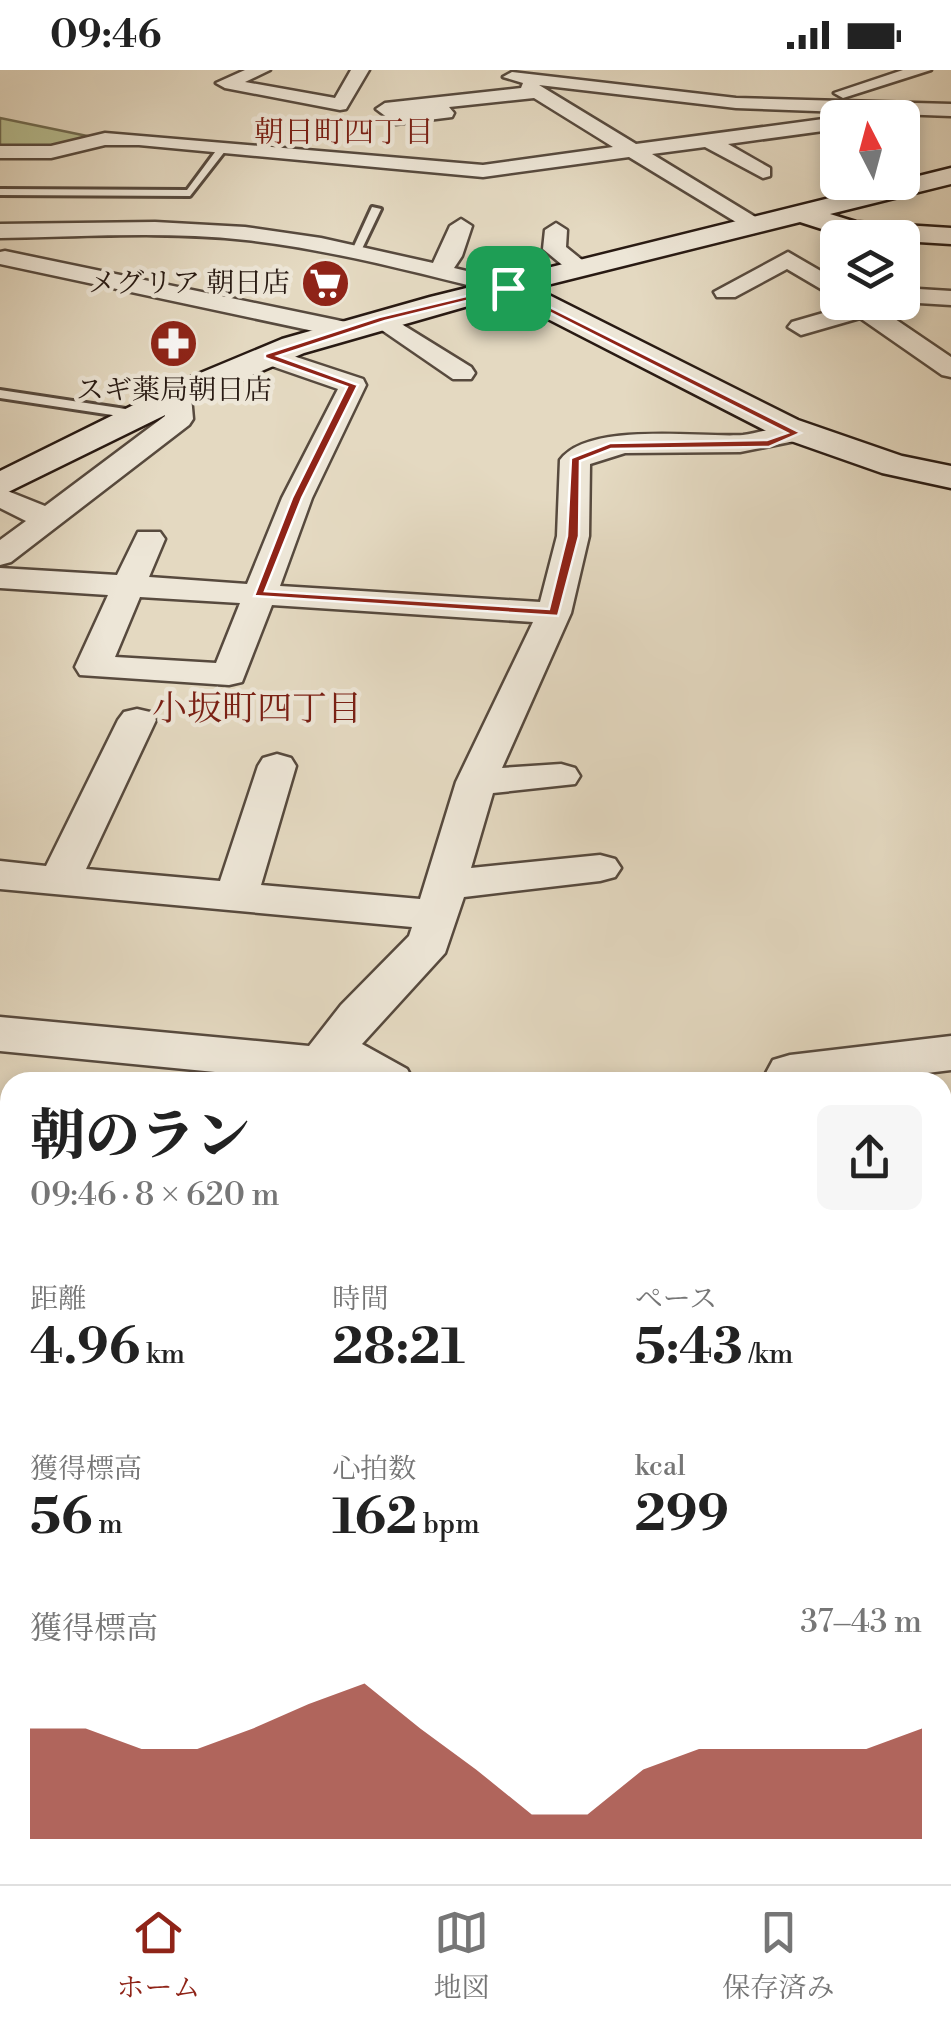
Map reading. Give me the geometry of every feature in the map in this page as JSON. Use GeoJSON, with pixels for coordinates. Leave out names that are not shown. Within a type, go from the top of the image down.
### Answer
{"type":"FeatureCollection","features":[{"type":"Feature","properties":{"kind":"street"},"geometry":{"type":"LineString","coordinates":[[279,71],[260,70],[225,82],[340,105],[352,72]]}},
{"type":"Feature","properties":{"kind":"street"},"geometry":{"type":"LineString","coordinates":[[568,70],[654,80],[758,83],[776,91],[851,93],[922,70]]}},
{"type":"Feature","properties":{"kind":"street"},"geometry":{"type":"LineString","coordinates":[[515,72],[538,92],[754,226]]}},
{"type":"Feature","properties":{"kind":"street"},"geometry":{"type":"LineString","coordinates":[[515,72],[820,111]]}},
{"type":"Feature","properties":{"kind":"street"},"geometry":{"type":"LineString","coordinates":[[843,75],[876,100]]}},
{"type":"Feature","properties":{"kind":"street"},"geometry":{"type":"LineString","coordinates":[[398,88],[435,94],[538,92]]}},
{"type":"Feature","properties":{"kind":"street"},"geometry":{"type":"LineString","coordinates":[[920,114],[949,108]]}},
{"type":"Feature","properties":{"kind":"street"},"geometry":{"type":"LineString","coordinates":[[0,152],[50,152],[111,139],[224,146],[267,158],[348,166],[394,162],[537,174],[634,151],[784,131],[820,132]]}},
{"type":"Feature","properties":{"kind":"street"},"geometry":{"type":"LineString","coordinates":[[748,136],[774,150]]}},
{"type":"Feature","properties":{"kind":"street"},"geometry":{"type":"LineString","coordinates":[[709,141],[763,172]]}},
{"type":"Feature","properties":{"kind":"street"},"geometry":{"type":"LineString","coordinates":[[381,187],[394,162]]}},
{"type":"Feature","properties":{"kind":"street"},"geometry":{"type":"LineString","coordinates":[[424,187],[435,166]]}},
{"type":"Feature","properties":{"kind":"street"},"geometry":{"type":"LineString","coordinates":[[920,181],[951,176]]}},
{"type":"Feature","properties":{"kind":"street"},"geometry":{"type":"LineString","coordinates":[[0,485],[177,396],[269,356],[346,330],[845,200]]}},
{"type":"Feature","properties":{"kind":"street"},"geometry":{"type":"LineString","coordinates":[[253,235],[270,208]]}},
{"type":"Feature","properties":{"kind":"street"},"geometry":{"type":"LineString","coordinates":[[803,214],[853,230],[951,232]]}},
{"type":"Feature","properties":{"kind":"street"},"geometry":{"type":"LineString","coordinates":[[438,272],[451,256],[461,226]]}},
{"type":"Feature","properties":{"kind":"street"},"geometry":{"type":"LineString","coordinates":[[2,259],[61,230]]}},
{"type":"Feature","properties":{"kind":"street"},"geometry":{"type":"LineString","coordinates":[[0,231],[193,230],[253,235],[508,288],[796,433],[872,460],[951,477]]}},
{"type":"Feature","properties":{"kind":"street"},"geometry":{"type":"LineString","coordinates":[[556,230],[554,249],[580,268]]}},
{"type":"Feature","properties":{"kind":"street"},"geometry":{"type":"LineString","coordinates":[[726,292],[788,258],[820,280]]}},
{"type":"Feature","properties":{"kind":"street"},"geometry":{"type":"LineString","coordinates":[[2,259],[346,330]]}},
{"type":"Feature","properties":{"kind":"street"},"geometry":{"type":"LineString","coordinates":[[920,296],[951,298]]}},
{"type":"Feature","properties":{"kind":"street"},"geometry":{"type":"LineString","coordinates":[[382,319],[462,372]]}},
{"type":"Feature","properties":{"kind":"street"},"geometry":{"type":"LineString","coordinates":[[801,327],[820,320]]}},
{"type":"Feature","properties":{"kind":"street"},"geometry":{"type":"LineString","coordinates":[[879,320],[951,369]]}},
{"type":"Feature","properties":{"kind":"street"},"geometry":{"type":"LineString","coordinates":[[149,539],[93,667],[229,674],[297,498],[353,385],[269,356]]}},
{"type":"Feature","properties":{"kind":"street"},"geometry":{"type":"LineString","coordinates":[[0,555],[179,420],[177,396]]}},
{"type":"Feature","properties":{"kind":"street"},"geometry":{"type":"LineString","coordinates":[[321,1066],[429,942],[476,782],[554,613],[573,536],[575,460],[610,446],[769,444],[796,433]]}},
{"type":"Feature","properties":{"kind":"street"},"geometry":{"type":"LineString","coordinates":[[0,497],[45,518]]}},
{"type":"Feature","properties":{"kind":"street"},"geometry":{"type":"LineString","coordinates":[[0,578],[554,613]]}},
{"type":"Feature","properties":{"kind":"street"},"geometry":{"type":"LineString","coordinates":[[60,880],[138,720]]}},
{"type":"Feature","properties":{"kind":"street"},"geometry":{"type":"LineString","coordinates":[[237,896],[277,766]]}},
{"type":"Feature","properties":{"kind":"street"},"geometry":{"type":"LineString","coordinates":[[476,782],[562,776]]}},
{"type":"Feature","properties":{"kind":"street"},"geometry":{"type":"LineString","coordinates":[[0,875],[237,896],[441,900],[600,868]]}},
{"type":"Feature","properties":{"kind":"street"},"geometry":{"type":"LineString","coordinates":[[0,1034],[321,1066],[347,1072]]}},
{"type":"Feature","properties":{"kind":"street"},"geometry":{"type":"LineString","coordinates":[[805,1072],[951,1053]]}},
{"type":"Feature","properties":{"kind":"lane"},"geometry":{"type":"LineString","coordinates":[[0,192],[190,193],[224,146]]}},
{"type":"Feature","properties":{"kind":"lane"},"geometry":{"type":"LineString","coordinates":[[354,253],[376,210]]}},
{"type":"Feature","properties":{"kind":"lane"},"geometry":{"type":"LineString","coordinates":[[0,394],[139,415]]}},
{"type":"Feature","properties":{"kind":"green space"},"geometry":{"type":"Polygon","coordinates":[[[0,118],[97,138],[52,149],[0,149],[0,118]]]}},
{"type":"Feature","properties":{"kind":"place","name":"メグリア 朝日店"},"geometry":{"type":"Point","coordinates":[325,283]}},
{"type":"Feature","properties":{"kind":"place","name":"スギ薬局朝日店"},"geometry":{"type":"Point","coordinates":[174,343]}},
{"type":"Feature","properties":{"kind":"district","name":"朝日町四丁目"},"geometry":{"type":"Point","coordinates":[344,133]}},
{"type":"Feature","properties":{"kind":"district","name":"小坂町四丁目"},"geometry":{"type":"Point","coordinates":[257,709]}},
{"type":"Feature","properties":{"kind":"route"},"geometry":{"type":"LineString","coordinates":[[508,288],[796,433],[769,444],[610,446],[575,460],[573,536],[554,613],[258,594],[297,498],[353,385],[269,356],[382,319],[508,288]]}}]}
